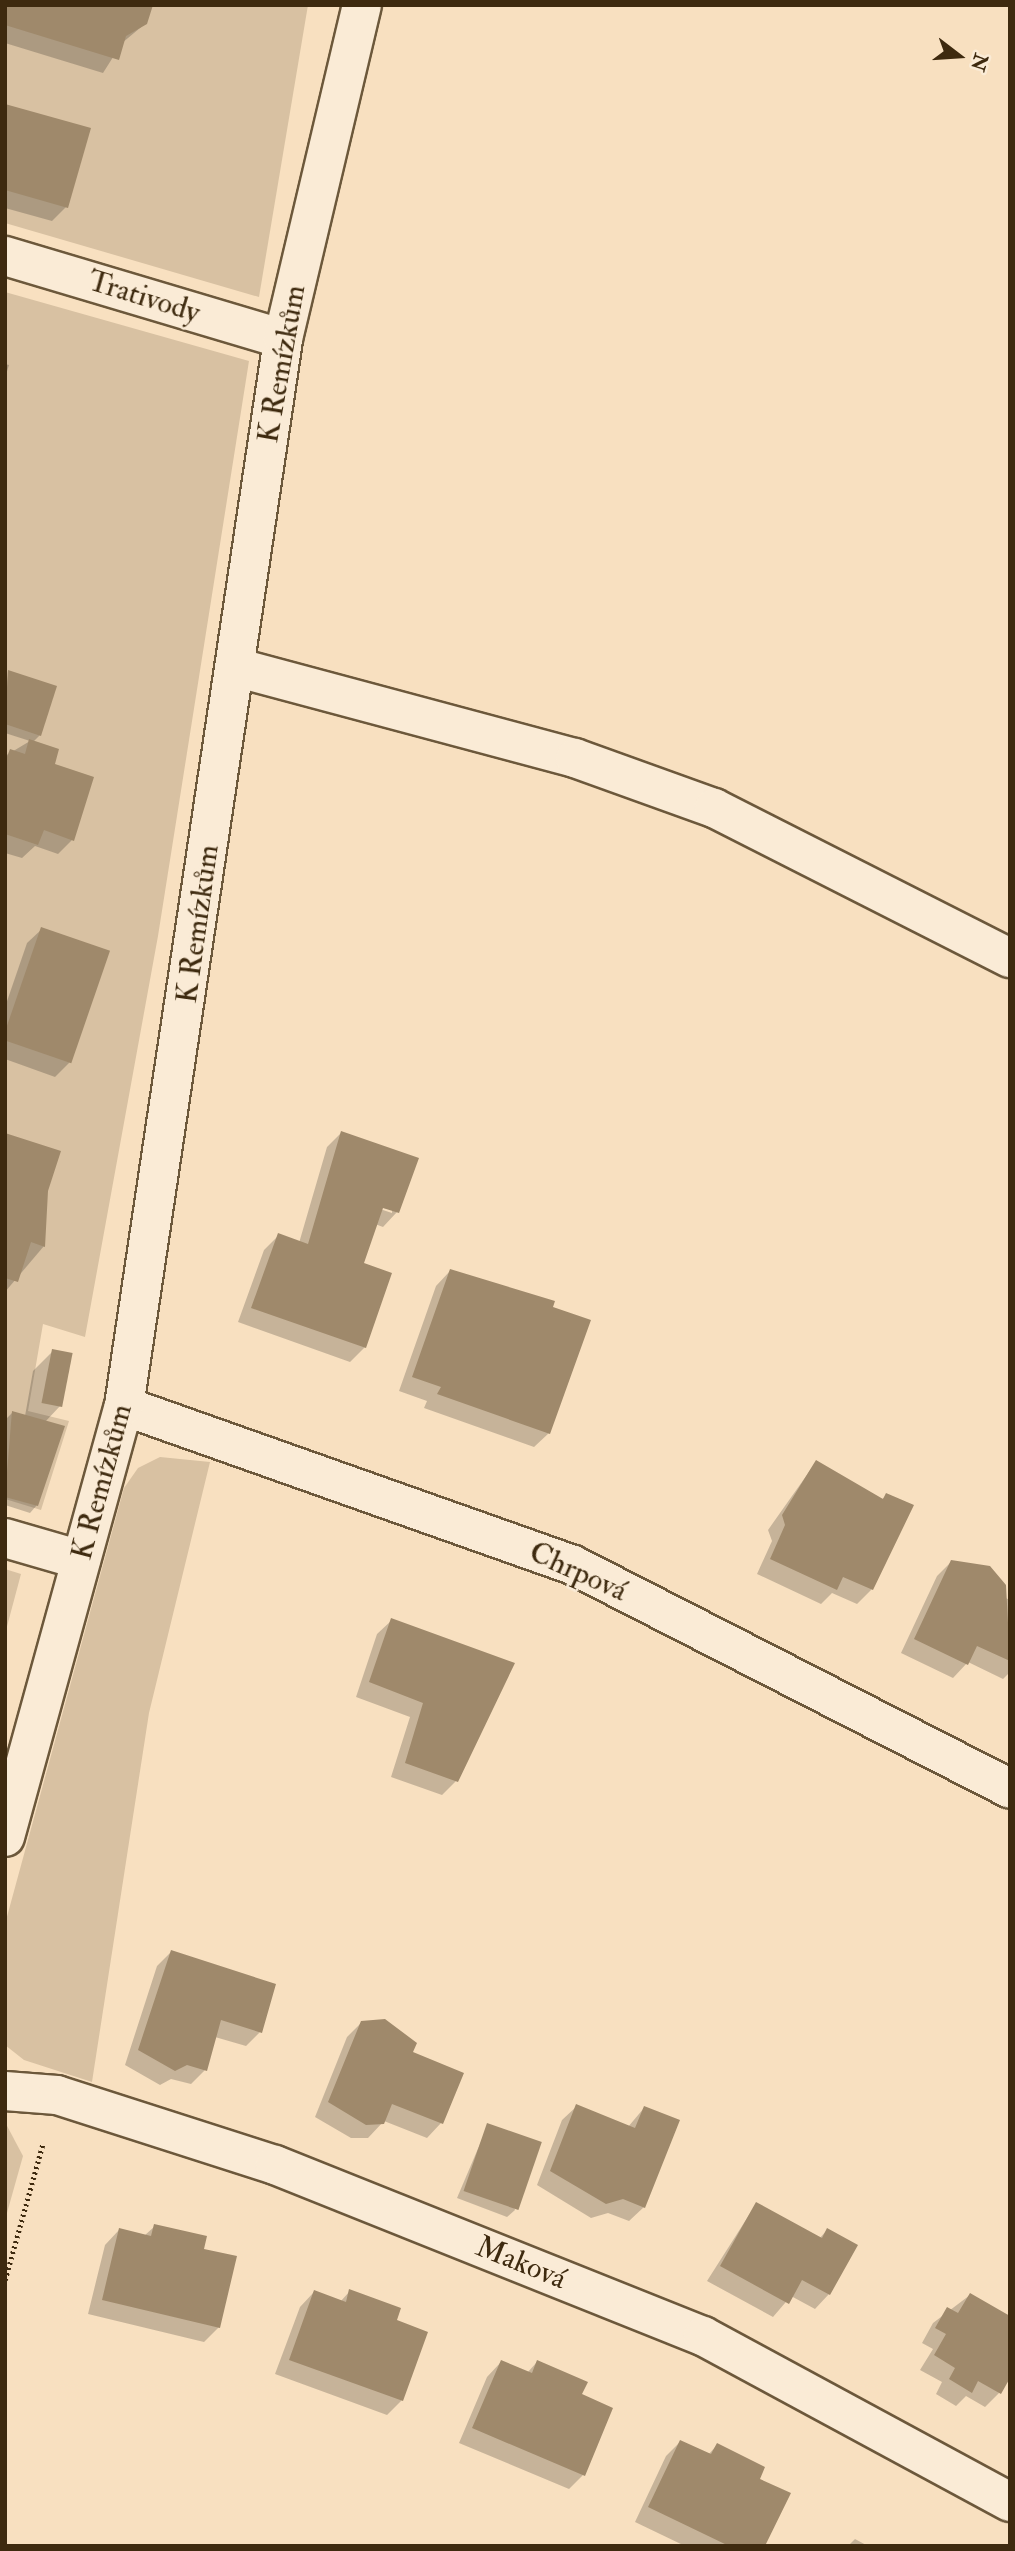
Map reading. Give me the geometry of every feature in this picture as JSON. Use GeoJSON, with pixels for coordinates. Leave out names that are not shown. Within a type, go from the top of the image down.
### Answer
{"type":"FeatureCollection","features":[{"type":"Feature","properties":{"kind":"street","name":"K Remízkům"},"geometry":{"type":"LineString","coordinates":[[5,1837],[124,1406],[283,339],[362,5]]}},
{"type":"Feature","properties":{"kind":"street","name":"Trativody"},"geometry":{"type":"LineString","coordinates":[[5,256],[283,339]]}},
{"type":"Feature","properties":{"kind":"street"},"geometry":{"type":"LineString","coordinates":[[235,667],[575,758],[714,808],[1010,958]]}},
{"type":"Feature","properties":{"kind":"street","name":"Chrpová"},"geometry":{"type":"LineString","coordinates":[[124,1406],[573,1565],[1010,1789]]}},
{"type":"Feature","properties":{"kind":"street"},"geometry":{"type":"LineString","coordinates":[[5,1538],[80,1560]]}},
{"type":"Feature","properties":{"kind":"street","name":"Maková"},"geometry":{"type":"LineString","coordinates":[[5,2091],[57,2095],[275,2165],[703,2336],[1010,2502]]}},
{"type":"Feature","properties":{"kind":"path"},"geometry":{"type":"LineString","coordinates":[[5,2280],[57,2095]]}},
{"type":"Feature","properties":{"kind":"shaded area"},"geometry":{"type":"Polygon","coordinates":[[[5,5],[308,5],[259,297],[5,223],[5,5]]]}},
{"type":"Feature","properties":{"kind":"shaded area"},"geometry":{"type":"Polygon","coordinates":[[[5,292],[249,361],[158,936],[85,1337],[43,1324],[28,1411],[69,1421],[41,1510],[5,1499],[5,292]]]}},
{"type":"Feature","properties":{"kind":"shaded area"},"geometry":{"type":"Polygon","coordinates":[[[160,1457],[210,1462],[149,1713],[92,2082],[24,2060],[5,2045],[5,1924],[124,1488],[138,1468],[160,1457]]]}},
{"type":"Feature","properties":{"kind":"shaded area"},"geometry":{"type":"Polygon","coordinates":[[[5,1569],[21,1574],[5,1634],[5,1569]]]}},
{"type":"Feature","properties":{"kind":"shaded area"},"geometry":{"type":"Polygon","coordinates":[[[5,2122],[23,2156],[5,2220],[5,2122]]]}},
{"type":"Feature","properties":{"kind":"building"},"geometry":{"type":"Polygon","coordinates":[[[5,5],[153,5],[147,24],[126,36],[119,60],[5,25],[5,5]]]}},
{"type":"Feature","properties":{"kind":"building"},"geometry":{"type":"Polygon","coordinates":[[[5,104],[91,128],[68,208],[5,190],[5,104]]]}},
{"type":"Feature","properties":{"kind":"building"},"geometry":{"type":"Polygon","coordinates":[[[8,670],[57,686],[41,736],[5,724],[8,670]]]}},
{"type":"Feature","properties":{"kind":"building"},"geometry":{"type":"Polygon","coordinates":[[[29,739],[59,749],[55,764],[94,777],[74,841],[44,830],[38,845],[5,834],[5,762],[10,749],[25,754],[29,739]]]}},
{"type":"Feature","properties":{"kind":"building"},"geometry":{"type":"Polygon","coordinates":[[[41,927],[110,951],[71,1063],[5,1040],[5,1032],[41,927]]]}},
{"type":"Feature","properties":{"kind":"building"},"geometry":{"type":"Polygon","coordinates":[[[341,1131],[419,1158],[399,1213],[383,1208],[364,1263],[392,1273],[366,1348],[251,1308],[278,1233],[308,1244],[341,1131]]]}},
{"type":"Feature","properties":{"kind":"building"},"geometry":{"type":"Polygon","coordinates":[[[5,1133],[61,1151],[48,1191],[45,1247],[31,1242],[18,1282],[5,1278],[5,1133]]]}},
{"type":"Feature","properties":{"kind":"building"},"geometry":{"type":"Polygon","coordinates":[[[450,1269],[555,1301],[553,1307],[591,1320],[550,1434],[437,1394],[441,1387],[412,1377],[450,1269]]]}},
{"type":"Feature","properties":{"kind":"building"},"geometry":{"type":"Polygon","coordinates":[[[52,1349],[73,1353],[62,1407],[42,1403],[52,1349]]]}},
{"type":"Feature","properties":{"kind":"building"},"geometry":{"type":"Polygon","coordinates":[[[12,1411],[65,1426],[38,1506],[5,1497],[12,1411]]]}},
{"type":"Feature","properties":{"kind":"building"},"geometry":{"type":"Polygon","coordinates":[[[816,1460],[883,1499],[886,1493],[914,1505],[873,1590],[843,1577],[837,1590],[770,1559],[785,1525],[782,1515],[816,1460]]]}},
{"type":"Feature","properties":{"kind":"building"},"geometry":{"type":"Polygon","coordinates":[[[951,1560],[990,1566],[1006,1585],[1010,1661],[977,1646],[968,1665],[914,1639],[951,1560]]]}},
{"type":"Feature","properties":{"kind":"building"},"geometry":{"type":"Polygon","coordinates":[[[391,1618],[515,1663],[458,1782],[405,1763],[423,1703],[369,1682],[391,1618]]]}},
{"type":"Feature","properties":{"kind":"building"},"geometry":{"type":"Polygon","coordinates":[[[171,1950],[276,1984],[262,2033],[221,2020],[207,2071],[187,2065],[175,2071],[138,2050],[171,1950]]]}},
{"type":"Feature","properties":{"kind":"building"},"geometry":{"type":"Polygon","coordinates":[[[385,2019],[417,2043],[413,2052],[464,2073],[443,2124],[392,2104],[384,2124],[366,2125],[328,2102],[361,2021],[385,2019]]]}},
{"type":"Feature","properties":{"kind":"building"},"geometry":{"type":"Polygon","coordinates":[[[576,2104],[635,2128],[644,2106],[680,2120],[645,2208],[623,2199],[606,2204],[550,2171],[576,2104]]]}},
{"type":"Feature","properties":{"kind":"building"},"geometry":{"type":"Polygon","coordinates":[[[487,2123],[542,2142],[518,2210],[464,2191],[487,2123]]]}},
{"type":"Feature","properties":{"kind":"building"},"geometry":{"type":"Polygon","coordinates":[[[756,2202],[822,2238],[827,2228],[858,2245],[830,2295],[802,2280],[789,2304],[720,2266],[756,2202]]]}},
{"type":"Feature","properties":{"kind":"building"},"geometry":{"type":"Polygon","coordinates":[[[154,2224],[207,2236],[204,2249],[237,2256],[220,2328],[102,2300],[119,2228],[151,2236],[154,2224]]]}},
{"type":"Feature","properties":{"kind":"building"},"geometry":{"type":"Polygon","coordinates":[[[349,2289],[401,2308],[397,2320],[428,2332],[403,2401],[289,2360],[314,2290],[346,2302],[349,2289]]]}},
{"type":"Feature","properties":{"kind":"building"},"geometry":{"type":"Polygon","coordinates":[[[970,2293],[1010,2316],[1010,2378],[1001,2394],[978,2381],[972,2393],[949,2379],[955,2368],[934,2355],[946,2334],[935,2328],[947,2307],[958,2313],[970,2293]]]}},
{"type":"Feature","properties":{"kind":"building"},"geometry":{"type":"Polygon","coordinates":[[[501,2360],[532,2373],[537,2360],[588,2382],[582,2394],[613,2408],[585,2476],[472,2428],[501,2360]]]}},
{"type":"Feature","properties":{"kind":"building"},"geometry":{"type":"Polygon","coordinates":[[[680,2440],[711,2454],[717,2443],[765,2467],[760,2479],[791,2493],[765,2546],[729,2546],[648,2507],[680,2440]]]}}]}
